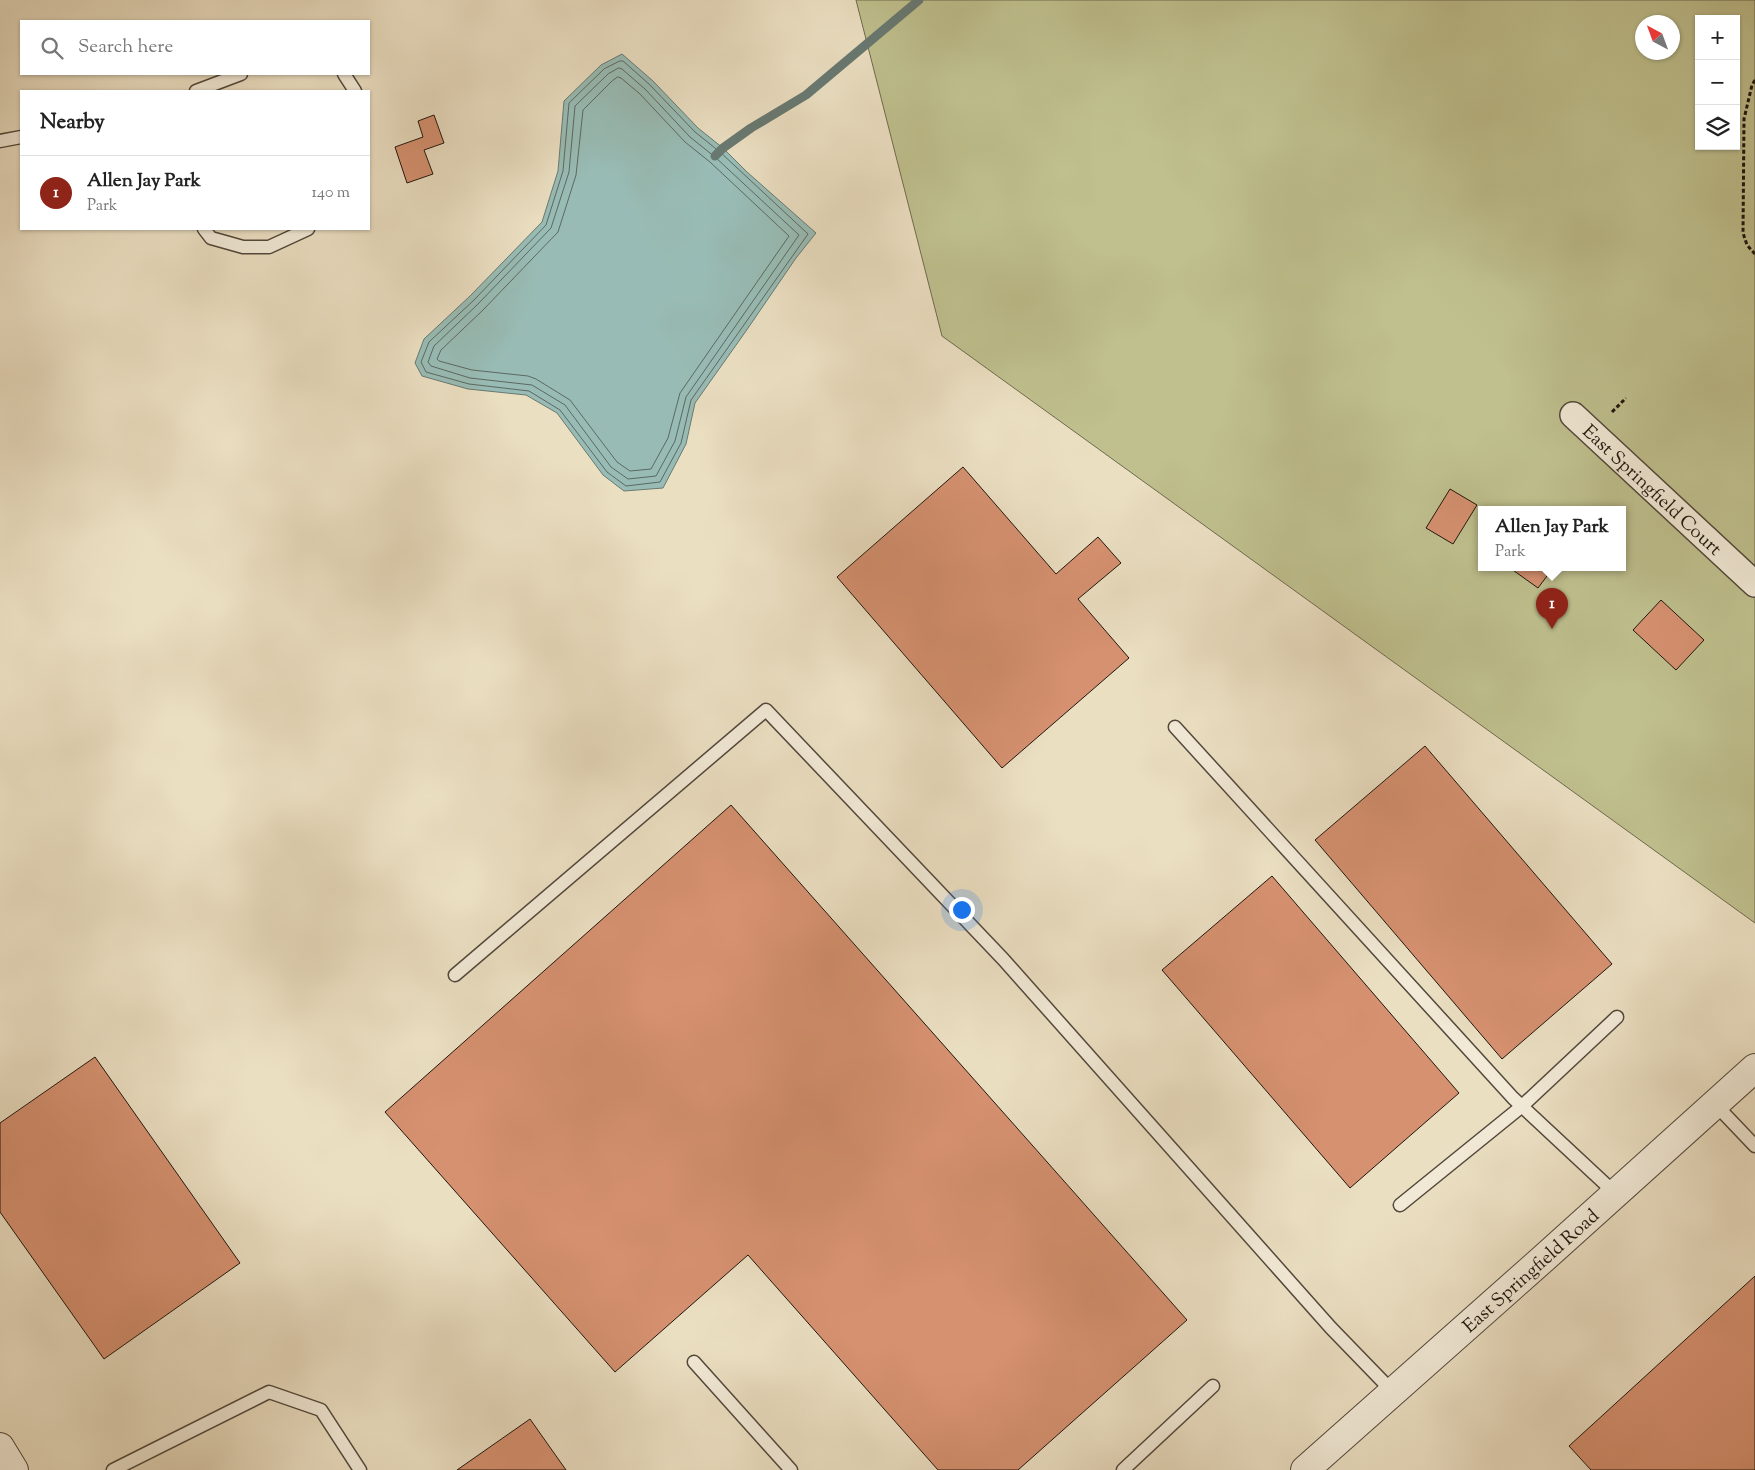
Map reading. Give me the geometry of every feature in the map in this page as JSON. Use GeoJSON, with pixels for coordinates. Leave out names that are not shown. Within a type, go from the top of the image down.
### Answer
{"type":"FeatureCollection","features":[{"type":"Feature","properties":{"kind":"street","name":"East Springfield Court"},"geometry":{"type":"LineString","coordinates":[[1573,415],[1755,584]]}},
{"type":"Feature","properties":{"kind":"street","name":"East Springfield Road"},"geometry":{"type":"LineString","coordinates":[[1304,1470],[1616,1194],[1755,1068]]}},
{"type":"Feature","properties":{"kind":"street"},"geometry":{"type":"LineString","coordinates":[[0,1446],[14,1470]]}},
{"type":"Feature","properties":{"kind":"lane"},"geometry":{"type":"LineString","coordinates":[[199,90],[238,75]]}},
{"type":"Feature","properties":{"kind":"lane"},"geometry":{"type":"LineString","coordinates":[[345,75],[354,90]]}},
{"type":"Feature","properties":{"kind":"lane"},"geometry":{"type":"LineString","coordinates":[[0,142],[20,137]]}},
{"type":"Feature","properties":{"kind":"lane"},"geometry":{"type":"LineString","coordinates":[[205,230],[211,238],[243,247],[269,247],[306,230]]}},
{"type":"Feature","properties":{"kind":"lane"},"geometry":{"type":"LineString","coordinates":[[455,975],[766,710],[1003,959],[1331,1328],[1393,1392]]}},
{"type":"Feature","properties":{"kind":"lane"},"geometry":{"type":"LineString","coordinates":[[1175,727],[1521,1107],[1616,1194]]}},
{"type":"Feature","properties":{"kind":"lane"},"geometry":{"type":"LineString","coordinates":[[1400,1205],[1521,1107],[1617,1017]]}},
{"type":"Feature","properties":{"kind":"lane"},"geometry":{"type":"LineString","coordinates":[[1715,1104],[1755,1146]]}},
{"type":"Feature","properties":{"kind":"lane"},"geometry":{"type":"LineString","coordinates":[[694,1362],[791,1470]]}},
{"type":"Feature","properties":{"kind":"lane"},"geometry":{"type":"LineString","coordinates":[[1123,1470],[1213,1386]]}},
{"type":"Feature","properties":{"kind":"lane"},"geometry":{"type":"LineString","coordinates":[[114,1470],[269,1392],[321,1410],[360,1470]]}},
{"type":"Feature","properties":{"kind":"path"},"geometry":{"type":"LineString","coordinates":[[1755,80],[1752,85],[1744,119],[1743,233],[1747,245],[1755,254]]}},
{"type":"Feature","properties":{"kind":"green space"},"geometry":{"type":"Polygon","coordinates":[[[856,0],[1755,0],[1755,923],[942,336],[856,0]]]}},
{"type":"Feature","properties":{"kind":"water"},"geometry":{"type":"Polygon","coordinates":[[[622,54],[653,81],[698,128],[723,148],[747,172],[816,233],[796,258],[695,403],[686,444],[663,488],[624,491],[603,475],[557,413],[526,395],[468,389],[422,376],[415,363],[424,339],[470,296],[542,222],[558,171],[564,101],[601,65],[622,54]]]}},
{"type":"Feature","properties":{"kind":"building"},"geometry":{"type":"Polygon","coordinates":[[[434,115],[444,143],[424,150],[433,174],[407,183],[395,147],[423,137],[418,121],[434,115]]]}},
{"type":"Feature","properties":{"kind":"building"},"geometry":{"type":"Polygon","coordinates":[[[963,467],[1056,574],[1098,537],[1121,563],[1078,599],[1129,658],[1002,768],[837,577],[963,467]]]}},
{"type":"Feature","properties":{"kind":"building"},"geometry":{"type":"Polygon","coordinates":[[[1450,489],[1477,505],[1453,544],[1426,528],[1450,489]]]}},
{"type":"Feature","properties":{"kind":"building"},"geometry":{"type":"Polygon","coordinates":[[[1514,571],[1551,571],[1538,588],[1514,571]]]}},
{"type":"Feature","properties":{"kind":"building"},"geometry":{"type":"Polygon","coordinates":[[[1661,600],[1704,640],[1676,670],[1633,630],[1661,600]]]}},
{"type":"Feature","properties":{"kind":"building"},"geometry":{"type":"Polygon","coordinates":[[[1425,746],[1612,964],[1502,1059],[1315,840],[1425,746]]]}},
{"type":"Feature","properties":{"kind":"building"},"geometry":{"type":"Polygon","coordinates":[[[731,805],[1187,1320],[1018,1470],[938,1470],[748,1255],[615,1372],[385,1112],[731,805]]]}},
{"type":"Feature","properties":{"kind":"building"},"geometry":{"type":"Polygon","coordinates":[[[1272,876],[1459,1093],[1350,1188],[1162,970],[1272,876]]]}},
{"type":"Feature","properties":{"kind":"building"},"geometry":{"type":"Polygon","coordinates":[[[95,1057],[240,1263],[104,1359],[0,1212],[0,1123],[95,1057]]]}},
{"type":"Feature","properties":{"kind":"building"},"geometry":{"type":"Polygon","coordinates":[[[1755,1276],[1755,1470],[1591,1470],[1569,1446],[1755,1276]]]}},
{"type":"Feature","properties":{"kind":"building"},"geometry":{"type":"Polygon","coordinates":[[[530,1419],[566,1470],[457,1470],[530,1419]]]}},
{"type":"Feature","properties":{"kind":"waterway"},"geometry":{"type":"LineString","coordinates":[[715,156],[751,128],[806,95],[919,0]]}},
{"type":"Feature","properties":{"kind":"place","name":"Allen Jay Park"},"geometry":{"type":"Point","coordinates":[1552,629]}}]}
